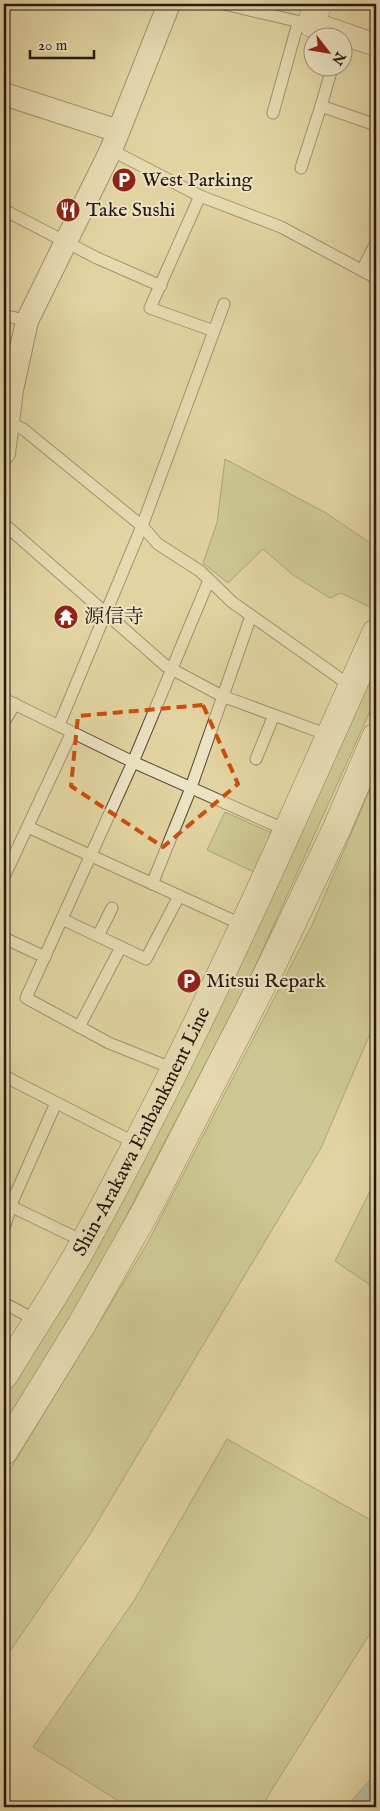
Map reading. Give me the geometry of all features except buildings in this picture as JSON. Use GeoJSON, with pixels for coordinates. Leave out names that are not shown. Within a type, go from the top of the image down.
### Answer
{"type":"FeatureCollection","features":[{"type":"Feature","properties":{"kind":"main road","name":"Shin-Arakawa Embankment Line"},"geometry":{"type":"LineString","coordinates":[[4,1375],[85,1242],[176,1069],[245,926],[376,633]]}},
{"type":"Feature","properties":{"kind":"main road","name":"Shin-Arakawa Embankment Line"},"geometry":{"type":"LineString","coordinates":[[4,1451],[82,1324],[148,1207],[269,970],[336,830],[376,737]]}},
{"type":"Feature","properties":{"kind":"street"},"geometry":{"type":"LineString","coordinates":[[4,453],[9,422],[8,391],[27,321],[114,141],[163,5]]}},
{"type":"Feature","properties":{"kind":"street"},"geometry":{"type":"LineString","coordinates":[[309,17],[329,28]]}},
{"type":"Feature","properties":{"kind":"street"},"geometry":{"type":"LineString","coordinates":[[352,38],[376,45]]}},
{"type":"Feature","properties":{"kind":"street"},"geometry":{"type":"LineString","coordinates":[[4,94],[114,141]]}},
{"type":"Feature","properties":{"kind":"lane"},"geometry":{"type":"LineString","coordinates":[[224,4],[309,17],[273,113]]}},
{"type":"Feature","properties":{"kind":"lane"},"geometry":{"type":"LineString","coordinates":[[301,168],[329,78]]}},
{"type":"Feature","properties":{"kind":"lane"},"geometry":{"type":"LineString","coordinates":[[321,106],[376,125]]}},
{"type":"Feature","properties":{"kind":"lane"},"geometry":{"type":"LineString","coordinates":[[114,141],[200,196],[281,226],[376,278]]}},
{"type":"Feature","properties":{"kind":"lane"},"geometry":{"type":"LineString","coordinates":[[200,196],[150,308],[214,331]]}},
{"type":"Feature","properties":{"kind":"lane"},"geometry":{"type":"LineString","coordinates":[[4,210],[66,243],[161,286]]}},
{"type":"Feature","properties":{"kind":"lane"},"geometry":{"type":"LineString","coordinates":[[362,270],[376,242]]}},
{"type":"Feature","properties":{"kind":"lane"},"geometry":{"type":"LineString","coordinates":[[59,725],[142,526],[224,304]]}},
{"type":"Feature","properties":{"kind":"lane"},"geometry":{"type":"LineString","coordinates":[[4,315],[27,321]]}},
{"type":"Feature","properties":{"kind":"lane"},"geometry":{"type":"LineString","coordinates":[[9,422],[23,429],[142,526],[158,544],[200,571],[232,602],[352,687]]}},
{"type":"Feature","properties":{"kind":"lane"},"geometry":{"type":"LineString","coordinates":[[4,524],[172,669],[222,696],[331,736]]}},
{"type":"Feature","properties":{"kind":"lane"},"geometry":{"type":"LineString","coordinates":[[176,1069],[108,1044],[26,998],[133,762],[209,580]]}},
{"type":"Feature","properties":{"kind":"lane"},"geometry":{"type":"LineString","coordinates":[[152,884],[190,787],[252,616]]}},
{"type":"Feature","properties":{"kind":"lane"},"geometry":{"type":"LineString","coordinates":[[4,699],[133,762],[288,831]]}},
{"type":"Feature","properties":{"kind":"lane"},"geometry":{"type":"LineString","coordinates":[[4,722],[15,704]]}},
{"type":"Feature","properties":{"kind":"lane"},"geometry":{"type":"LineString","coordinates":[[256,759],[274,715]]}},
{"type":"Feature","properties":{"kind":"lane"},"geometry":{"type":"LineString","coordinates":[[4,877],[72,732]]}},
{"type":"Feature","properties":{"kind":"lane"},"geometry":{"type":"LineString","coordinates":[[28,827],[245,926]]}},
{"type":"Feature","properties":{"kind":"lane"},"geometry":{"type":"LineString","coordinates":[[62,919],[146,959],[179,896]]}},
{"type":"Feature","properties":{"kind":"lane"},"geometry":{"type":"LineString","coordinates":[[98,936],[112,908]]}},
{"type":"Feature","properties":{"kind":"lane"},"geometry":{"type":"LineString","coordinates":[[4,938],[45,956]]}},
{"type":"Feature","properties":{"kind":"lane"},"geometry":{"type":"LineString","coordinates":[[79,1027],[121,947]]}},
{"type":"Feature","properties":{"kind":"lane"},"geometry":{"type":"LineString","coordinates":[[4,1076],[137,1144]]}},
{"type":"Feature","properties":{"kind":"lane"},"geometry":{"type":"LineString","coordinates":[[4,1228],[8,1205],[56,1103]]}},
{"type":"Feature","properties":{"kind":"lane"},"geometry":{"type":"LineString","coordinates":[[8,1205],[85,1242]]}},
{"type":"Feature","properties":{"kind":"lane"},"geometry":{"type":"LineString","coordinates":[[4,1303],[37,1320]]}},
{"type":"Feature","properties":{"kind":"highlighted area"},"geometry":{"type":"Polygon","coordinates":[[[203,705],[238,784],[163,847],[71,786],[78,716],[203,705]]]}},
{"type":"Feature","properties":{"kind":"green space"},"geometry":{"type":"Polygon","coordinates":[[[225,459],[326,513],[376,547],[376,596],[370,607],[341,593],[330,598],[293,575],[263,549],[228,583],[203,563],[217,523],[225,459]]]}},
{"type":"Feature","properties":{"kind":"green space"},"geometry":{"type":"Polygon","coordinates":[[[376,656],[376,698],[249,980],[86,1293],[4,1426],[4,1396],[61,1302],[376,656]]]}},
{"type":"Feature","properties":{"kind":"green space"},"geometry":{"type":"Polygon","coordinates":[[[376,775],[376,1020],[321,1148],[89,1536],[4,1660],[4,1479],[147,1244],[312,925],[376,775]]]}},
{"type":"Feature","properties":{"kind":"green space"},"geometry":{"type":"Polygon","coordinates":[[[225,812],[274,834],[256,873],[207,850],[225,812]]]}},
{"type":"Feature","properties":{"kind":"green space"},"geometry":{"type":"Polygon","coordinates":[[[376,1179],[376,1289],[335,1261],[376,1179]]]}},
{"type":"Feature","properties":{"kind":"green space"},"geometry":{"type":"Polygon","coordinates":[[[227,1439],[376,1523],[376,1624],[261,1807],[128,1807],[33,1747],[135,1599],[227,1439]]]}},
{"type":"Feature","properties":{"kind":"water"},"geometry":{"type":"Polygon","coordinates":[[[376,1773],[376,1807],[346,1807],[376,1773]]]}},
{"type":"Feature","properties":{"kind":"place","name":"West Parking"},"geometry":{"type":"Point","coordinates":[124,180]}},
{"type":"Feature","properties":{"kind":"place","name":"Take Sushi"},"geometry":{"type":"Point","coordinates":[68,210]}},
{"type":"Feature","properties":{"kind":"place","name":"源信寺"},"geometry":{"type":"Point","coordinates":[66,617]}},
{"type":"Feature","properties":{"kind":"place","name":"Mitsui Repark"},"geometry":{"type":"Point","coordinates":[189,981]}}]}
